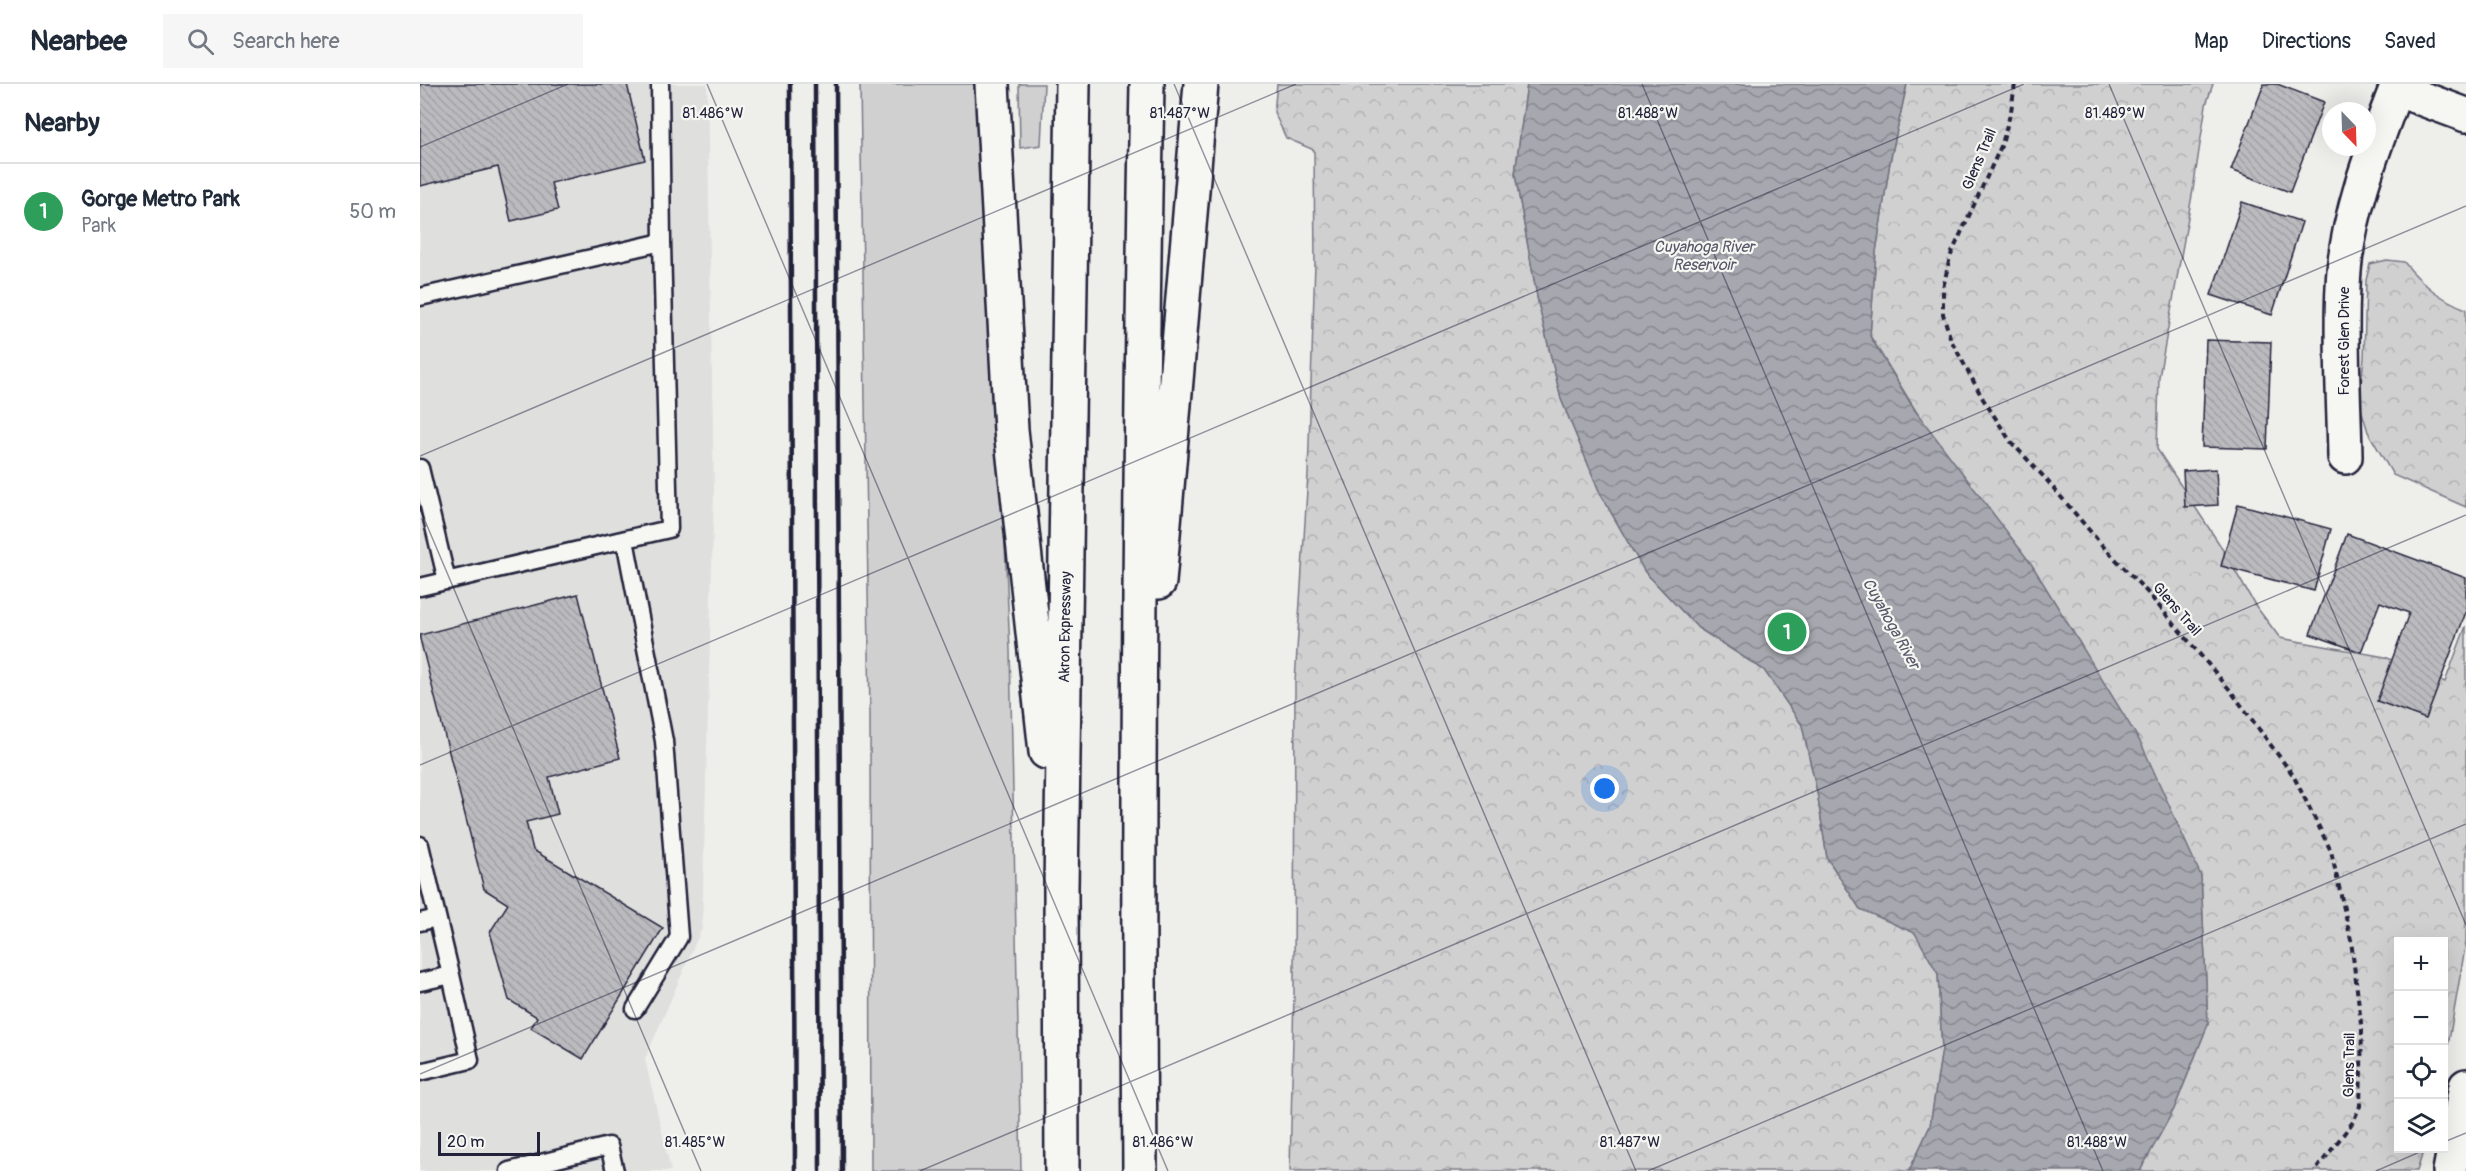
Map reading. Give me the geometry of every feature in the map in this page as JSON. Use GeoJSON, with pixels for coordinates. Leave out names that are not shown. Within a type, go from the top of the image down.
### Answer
{"type":"FeatureCollection","features":[{"type":"Feature","properties":{"kind":"main road"},"geometry":{"type":"LineString","coordinates":[[992,84],[1011,430],[1060,888]]}},
{"type":"Feature","properties":{"kind":"main road","name":"Akron Expressway"},"geometry":{"type":"LineString","coordinates":[[1062,1171],[1060,888],[1073,84]]}},
{"type":"Feature","properties":{"kind":"main road"},"geometry":{"type":"LineString","coordinates":[[1140,1171],[1137,880],[1140,415],[1147,84]]}},
{"type":"Feature","properties":{"kind":"main road"},"geometry":{"type":"LineString","coordinates":[[1137,880],[1171,421],[1201,84]]}},
{"type":"Feature","properties":{"kind":"main road","name":"Forest Glen Drive"},"geometry":{"type":"LineString","coordinates":[[2345,457],[2343,286],[2357,206],[2377,138],[2397,86],[2466,115]]}},
{"type":"Feature","properties":{"kind":"main road"},"geometry":{"type":"LineString","coordinates":[[2450,1171],[2466,1086]]}},
{"type":"Feature","properties":{"kind":"lane"},"geometry":{"type":"LineString","coordinates":[[420,587],[669,529],[660,84]]}},
{"type":"Feature","properties":{"kind":"lane"},"geometry":{"type":"LineString","coordinates":[[420,297],[662,242]]}},
{"type":"Feature","properties":{"kind":"lane"},"geometry":{"type":"LineString","coordinates":[[420,468],[447,581]]}},
{"type":"Feature","properties":{"kind":"lane"},"geometry":{"type":"LineString","coordinates":[[625,540],[664,741],[679,937],[635,1009]]}},
{"type":"Feature","properties":{"kind":"lane"},"geometry":{"type":"LineString","coordinates":[[420,845],[470,1060],[420,1072]]}},
{"type":"Feature","properties":{"kind":"lane"},"geometry":{"type":"LineString","coordinates":[[420,922],[437,918]]}},
{"type":"Feature","properties":{"kind":"lane"},"geometry":{"type":"LineString","coordinates":[[420,982],[451,975]]}},
{"type":"Feature","properties":{"kind":"lane"},"geometry":{"type":"LineString","coordinates":[[509,1171],[609,1146],[615,1171]]}},
{"type":"Feature","properties":{"kind":"path","name":"Glens Trail"},"geometry":{"type":"LineString","coordinates":[[2015,84],[2011,111],[2002,144],[1950,257],[1943,288],[1943,314],[1951,340],[1983,399],[2011,442],[2101,544],[2147,592],[2230,690],[2293,775],[2331,851],[2351,940],[2362,1032],[2360,1106],[2354,1122],[2315,1171]]}},
{"type":"Feature","properties":{"kind":"shaded area"},"geometry":{"type":"Polygon","coordinates":[[[420,84],[707,84],[714,491],[702,928],[645,1059],[671,1171],[420,1171],[420,84]]]}},
{"type":"Feature","properties":{"kind":"green space"},"geometry":{"type":"Polygon","coordinates":[[[860,84],[983,84],[1010,650],[1021,1171],[871,1171],[870,714],[860,84]]]}},
{"type":"Feature","properties":{"kind":"green space"},"geometry":{"type":"Polygon","coordinates":[[[1019,84],[1044,84],[1041,145],[1020,148],[1019,84]]]}},
{"type":"Feature","properties":{"kind":"green space"},"geometry":{"type":"Polygon","coordinates":[[[1277,84],[1527,84],[1515,174],[1538,302],[1561,399],[1600,493],[1645,572],[1698,628],[1764,670],[1802,725],[1817,792],[1827,858],[1860,909],[1915,933],[1938,974],[1942,1049],[1930,1126],[1909,1171],[1290,1171],[1294,992],[1295,682],[1308,474],[1315,263],[1314,150],[1286,138],[1274,112],[1277,84]]]}},
{"type":"Feature","properties":{"kind":"green space"},"geometry":{"type":"Polygon","coordinates":[[[1907,84],[2213,84],[2206,105],[2159,377],[2157,449],[2220,545],[2255,605],[2280,638],[2385,657],[2445,682],[2466,626],[2466,942],[2448,1046],[2448,937],[2394,937],[2394,1153],[2423,1153],[2417,1171],[2140,1171],[2174,1109],[2208,1024],[2201,876],[1870,336],[1876,252],[1890,162],[1907,84]]]}},
{"type":"Feature","properties":{"kind":"green space"},"geometry":{"type":"Polygon","coordinates":[[[2387,260],[2404,262],[2432,290],[2466,309],[2466,507],[2393,475],[2368,432],[2359,402],[2364,358],[2366,280],[2370,264],[2387,260]]]}},
{"type":"Feature","properties":{"kind":"water","name":"Cuyahoga River Reservoir"},"geometry":{"type":"Polygon","coordinates":[[[1527,84],[1907,84],[1890,162],[1876,252],[1870,336],[1914,409],[2032,565],[2141,743],[2201,876],[2208,1024],[2174,1109],[2140,1171],[1909,1171],[1930,1126],[1942,1049],[1938,974],[1915,933],[1860,909],[1827,858],[1817,792],[1802,725],[1764,670],[1698,628],[1645,572],[1600,493],[1561,399],[1538,302],[1515,174],[1527,84]]]}},
{"type":"Feature","properties":{"kind":"building"},"geometry":{"type":"Polygon","coordinates":[[[420,84],[627,84],[645,160],[551,183],[558,210],[511,221],[498,167],[420,186],[420,84]]]}},
{"type":"Feature","properties":{"kind":"building"},"geometry":{"type":"Polygon","coordinates":[[[2264,84],[2277,84],[2324,102],[2322,102],[2290,192],[2231,170],[2264,84]]]}},
{"type":"Feature","properties":{"kind":"building"},"geometry":{"type":"Polygon","coordinates":[[[2242,202],[2302,222],[2272,315],[2211,295],[2242,202]]]}},
{"type":"Feature","properties":{"kind":"building"},"geometry":{"type":"Polygon","coordinates":[[[2206,340],[2271,342],[2267,449],[2202,447],[2206,340]]]}},
{"type":"Feature","properties":{"kind":"building"},"geometry":{"type":"Polygon","coordinates":[[[2216,469],[2218,505],[2185,507],[2183,471],[2216,469]]]}},
{"type":"Feature","properties":{"kind":"building"},"geometry":{"type":"Polygon","coordinates":[[[2238,504],[2331,529],[2314,591],[2221,566],[2238,504]]]}},
{"type":"Feature","properties":{"kind":"building"},"geometry":{"type":"Polygon","coordinates":[[[2347,534],[2466,578],[2466,612],[2426,719],[2377,701],[2409,613],[2380,602],[2361,652],[2310,634],[2347,534]]]}},
{"type":"Feature","properties":{"kind":"building"},"geometry":{"type":"Polygon","coordinates":[[[578,594],[620,758],[549,777],[558,814],[526,822],[533,850],[663,928],[583,1059],[531,1028],[537,1017],[509,1000],[490,932],[508,904],[484,889],[420,639],[420,635],[578,594]]]}},
{"type":"Feature","properties":{"kind":"railway"},"geometry":{"type":"LineString","coordinates":[[790,84],[795,1171]]}},
{"type":"Feature","properties":{"kind":"railway"},"geometry":{"type":"LineString","coordinates":[[815,84],[820,1171]]}},
{"type":"Feature","properties":{"kind":"railway"},"geometry":{"type":"LineString","coordinates":[[836,84],[842,1171]]}},
{"type":"Feature","properties":{"kind":"place","name":"Gorge Metro Park"},"geometry":{"type":"Point","coordinates":[1787,632]}},
{"type":"Feature","properties":{"kind":"water label","name":"Cuyahoga River"},"geometry":{"type":"Point","coordinates":[1892,623]}}]}
